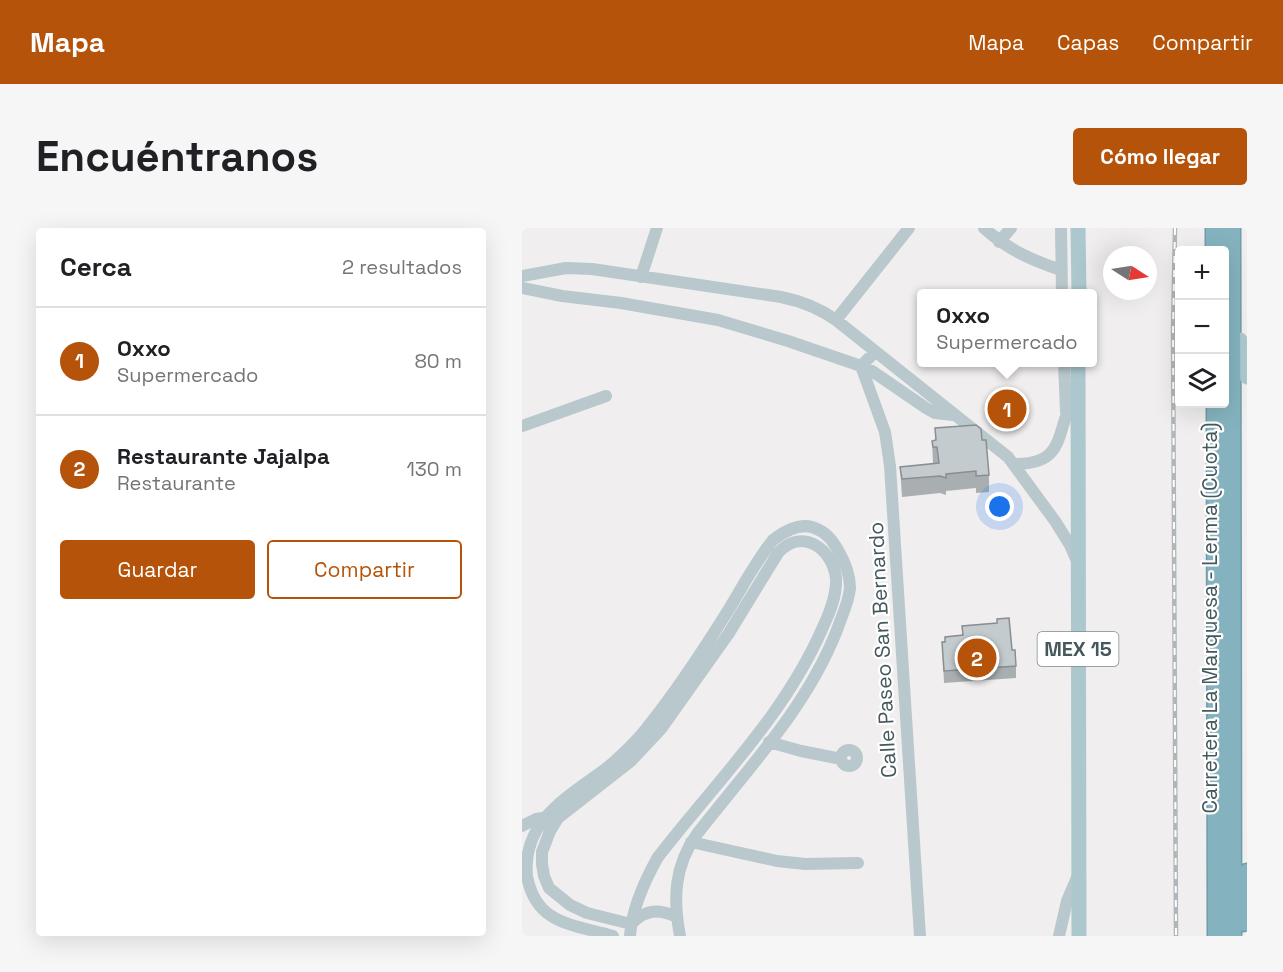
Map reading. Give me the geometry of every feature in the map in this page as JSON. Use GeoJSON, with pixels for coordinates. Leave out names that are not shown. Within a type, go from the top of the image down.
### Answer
{"type":"FeatureCollection","features":[{"type":"Feature","properties":{"kind":"highway"},"geometry":{"type":"LineString","coordinates":[[1215,228],[1215,246]]}},
{"type":"Feature","properties":{"kind":"highway","name":"Carretera La Marquesa - Lerma (Cuota)"},"geometry":{"type":"LineString","coordinates":[[1231,228],[1232,936]]}},
{"type":"Feature","properties":{"kind":"highway","name":"Carretera La Marquesa - Lerma (Cuota)"},"geometry":{"type":"LineString","coordinates":[[1216,408],[1217,936]]}},
{"type":"Feature","properties":{"kind":"highway"},"geometry":{"type":"LineString","coordinates":[[1243,936],[1247,873]]}},
{"type":"Feature","properties":{"kind":"main road"},"geometry":{"type":"LineString","coordinates":[[1068,228],[1068,289]]}},
{"type":"Feature","properties":{"kind":"main road"},"geometry":{"type":"LineString","coordinates":[[1078,228],[1079,289]]}},
{"type":"Feature","properties":{"kind":"main road"},"geometry":{"type":"LineString","coordinates":[[1240,228],[1240,357],[1242,370],[1247,377]]}},
{"type":"Feature","properties":{"kind":"main road","name":"MEX 15"},"geometry":{"type":"LineString","coordinates":[[1077,367],[1079,936]]}},
{"type":"Feature","properties":{"kind":"street"},"geometry":{"type":"LineString","coordinates":[[640,277],[657,228]]}},
{"type":"Feature","properties":{"kind":"street"},"geometry":{"type":"LineString","coordinates":[[836,320],[909,228]]}},
{"type":"Feature","properties":{"kind":"street"},"geometry":{"type":"LineString","coordinates":[[984,228],[999,242],[1032,260],[1061,270]]}},
{"type":"Feature","properties":{"kind":"street"},"geometry":{"type":"LineString","coordinates":[[999,242],[1011,228]]}},
{"type":"Feature","properties":{"kind":"street"},"geometry":{"type":"LineString","coordinates":[[1061,228],[1062,289]]}},
{"type":"Feature","properties":{"kind":"street"},"geometry":{"type":"LineString","coordinates":[[522,276],[548,270],[581,268],[792,299],[812,306],[836,320],[1002,452],[1014,464],[1063,533],[1078,563]]}},
{"type":"Feature","properties":{"kind":"street"},"geometry":{"type":"LineString","coordinates":[[522,288],[677,312],[743,327],[861,366],[935,413],[954,415]]}},
{"type":"Feature","properties":{"kind":"street"},"geometry":{"type":"LineString","coordinates":[[861,366],[875,352]]}},
{"type":"Feature","properties":{"kind":"street","name":"Calle Paseo San Bernardo"},"geometry":{"type":"LineString","coordinates":[[861,366],[885,432],[890,466],[920,936]]}},
{"type":"Feature","properties":{"kind":"street"},"geometry":{"type":"LineString","coordinates":[[1064,367],[1066,414]]}},
{"type":"Feature","properties":{"kind":"street"},"geometry":{"type":"LineString","coordinates":[[1014,464],[1034,463],[1048,456],[1059,439],[1066,414],[1078,394]]}},
{"type":"Feature","properties":{"kind":"street"},"geometry":{"type":"LineString","coordinates":[[528,424],[606,396]]}},
{"type":"Feature","properties":{"kind":"street"},"geometry":{"type":"LineString","coordinates":[[681,936],[675,899],[681,863],[691,842],[800,700],[837,632],[850,591],[845,561],[828,536],[813,527],[805,526],[789,530],[773,540],[724,629]]}},
{"type":"Feature","properties":{"kind":"street"},"geometry":{"type":"LineString","coordinates":[[613,936],[554,918],[538,906],[533,898],[526,868],[529,842],[547,821],[635,742],[724,629],[785,545],[800,540],[815,544],[832,566],[836,577],[834,598],[823,627],[778,708],[753,742],[658,857],[642,892],[630,930]]}},
{"type":"Feature","properties":{"kind":"street"},"geometry":{"type":"LineString","coordinates":[[823,627],[837,632]]}},
{"type":"Feature","properties":{"kind":"street"},"geometry":{"type":"LineString","coordinates":[[769,742],[841,759]]}},
{"type":"Feature","properties":{"kind":"street"},"geometry":{"type":"LineString","coordinates":[[522,826],[547,821]]}},
{"type":"Feature","properties":{"kind":"street"},"geometry":{"type":"LineString","coordinates":[[547,821],[542,864],[549,888],[564,901],[587,913],[630,930]]}},
{"type":"Feature","properties":{"kind":"street"},"geometry":{"type":"LineString","coordinates":[[691,842],[791,863],[858,863]]}},
{"type":"Feature","properties":{"kind":"street"},"geometry":{"type":"LineString","coordinates":[[1059,936],[1067,901],[1078,874]]}},
{"type":"Feature","properties":{"kind":"street"},"geometry":{"type":"LineString","coordinates":[[642,892],[645,898],[655,904],[661,905],[675,899]]}},
{"type":"Feature","properties":{"kind":"street"},"geometry":{"type":"LineString","coordinates":[[630,930],[644,913],[651,911],[677,917]]}},
{"type":"Feature","properties":{"kind":"building"},"geometry":{"type":"Polygon","coordinates":[[[976,425],[981,429],[982,440],[986,440],[989,475],[976,476],[976,471],[946,474],[946,478],[940,476],[902,479],[900,467],[939,463],[937,447],[933,447],[932,441],[936,440],[935,428],[976,425]]]}},
{"type":"Feature","properties":{"kind":"building"},"geometry":{"type":"Polygon","coordinates":[[[1009,618],[1016,666],[944,671],[942,642],[945,642],[945,637],[963,635],[962,626],[997,623],[997,619],[1009,618]]]}},
{"type":"Feature","properties":{"kind":"railway"},"geometry":{"type":"LineString","coordinates":[[1175,228],[1173,330],[1176,936]]}},
{"type":"Feature","properties":{"kind":"place","name":"Oxxo"},"geometry":{"type":"Point","coordinates":[1007,409]}},
{"type":"Feature","properties":{"kind":"place","name":"Restaurante Jajalpa"},"geometry":{"type":"Point","coordinates":[977,658]}}]}
